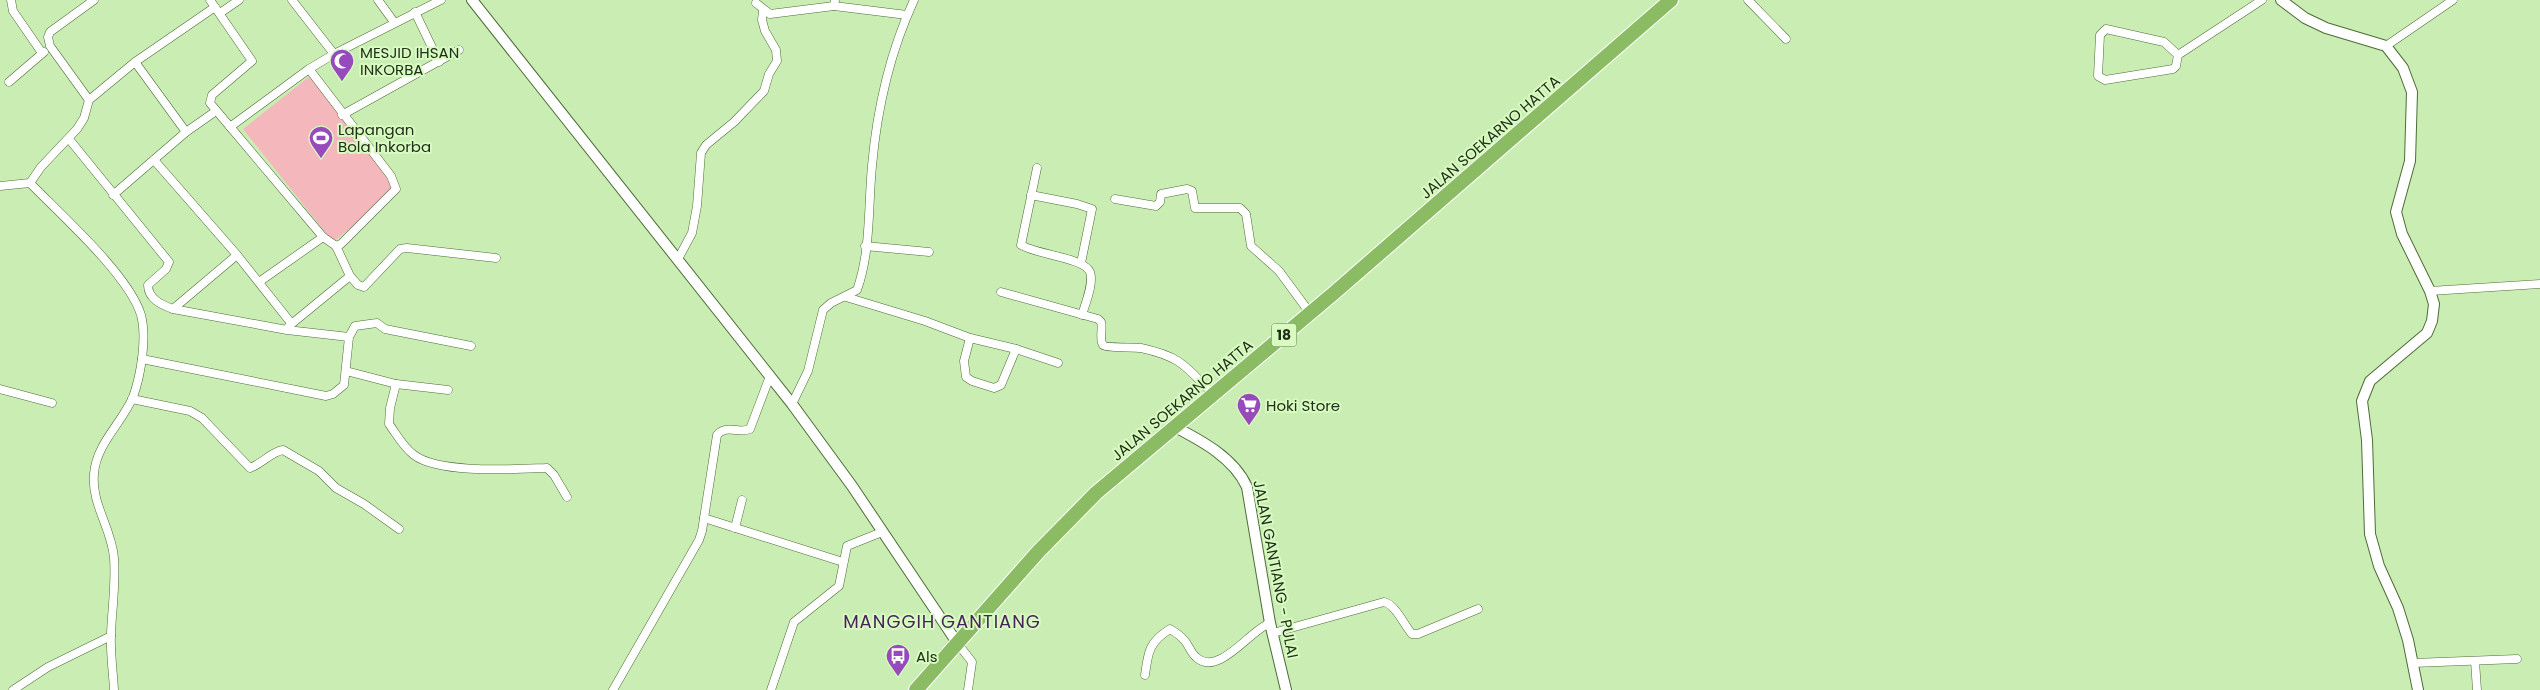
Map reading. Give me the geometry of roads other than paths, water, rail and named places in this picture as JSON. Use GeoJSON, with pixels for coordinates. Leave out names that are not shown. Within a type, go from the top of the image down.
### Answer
{"type":"FeatureCollection","features":[{"type":"Feature","properties":{"kind":"highway","name":"JALAN SOEKARNO HATTA"},"geometry":{"type":"LineString","coordinates":[[916,690],[1038,552],[1090,499],[1310,313],[1671,0]]}},
{"type":"Feature","properties":{"kind":"street"},"geometry":{"type":"LineString","coordinates":[[11,0],[13,11],[42,53]]}},
{"type":"Feature","properties":{"kind":"street"},"geometry":{"type":"LineString","coordinates":[[89,100],[50,46],[48,37],[50,32],[94,0]]}},
{"type":"Feature","properties":{"kind":"street"},"geometry":{"type":"LineString","coordinates":[[210,0],[252,61],[212,95],[210,103],[323,237],[336,246],[350,276],[358,285],[364,286],[400,249],[407,248],[496,258]]}},
{"type":"Feature","properties":{"kind":"street"},"geometry":{"type":"LineString","coordinates":[[0,186],[30,183],[41,167],[69,139],[84,118],[89,100],[135,62],[218,10],[239,0]]}},
{"type":"Feature","properties":{"kind":"street"},"geometry":{"type":"LineString","coordinates":[[292,0],[334,54]]}},
{"type":"Feature","properties":{"kind":"street"},"geometry":{"type":"LineString","coordinates":[[378,0],[394,22]]}},
{"type":"Feature","properties":{"kind":"street"},"geometry":{"type":"LineString","coordinates":[[230,127],[309,69],[394,22],[441,0]]}},
{"type":"Feature","properties":{"kind":"street"},"geometry":{"type":"LineString","coordinates":[[472,0],[792,404],[972,662],[968,690]]}},
{"type":"Feature","properties":{"kind":"street"},"geometry":{"type":"LineString","coordinates":[[792,404],[808,371],[823,310],[831,303],[857,290],[866,246],[876,133],[891,56],[914,0]]}},
{"type":"Feature","properties":{"kind":"street"},"geometry":{"type":"LineString","coordinates":[[1748,0],[1786,39]]}},
{"type":"Feature","properties":{"kind":"street"},"geometry":{"type":"LineString","coordinates":[[2178,55],[2164,42],[2106,29],[2100,35],[2098,76],[2105,80],[2169,71],[2176,66],[2178,55],[2262,0]]}},
{"type":"Feature","properties":{"kind":"street"},"geometry":{"type":"LineString","coordinates":[[2283,0],[2305,18],[2326,28],[2386,46],[2403,68],[2412,92],[2410,161],[2396,212],[2397,221],[2430,291],[2434,304],[2432,321],[2427,333],[2375,375],[2365,388],[2362,401],[2367,440],[2370,534],[2378,566],[2398,608],[2413,663],[2418,690]]}},
{"type":"Feature","properties":{"kind":"street"},"geometry":{"type":"LineString","coordinates":[[2386,46],[2453,0]]}},
{"type":"Feature","properties":{"kind":"street"},"geometry":{"type":"LineString","coordinates":[[756,3],[770,14],[835,3],[907,15]]}},
{"type":"Feature","properties":{"kind":"street"},"geometry":{"type":"LineString","coordinates":[[678,259],[692,233],[697,206],[701,154],[706,145],[734,122],[764,91],[769,74],[777,61],[776,50],[765,31],[762,20],[764,11]]}},
{"type":"Feature","properties":{"kind":"street"},"geometry":{"type":"LineString","coordinates":[[415,12],[439,62]]}},
{"type":"Feature","properties":{"kind":"street"},"geometry":{"type":"LineString","coordinates":[[10,82],[50,46]]}},
{"type":"Feature","properties":{"kind":"street"},"geometry":{"type":"LineString","coordinates":[[342,115],[459,50]]}},
{"type":"Feature","properties":{"kind":"street"},"geometry":{"type":"LineString","coordinates":[[135,62],[186,132]]}},
{"type":"Feature","properties":{"kind":"street"},"geometry":{"type":"LineString","coordinates":[[309,69],[342,115],[391,176],[396,189],[341,244],[336,246]]}},
{"type":"Feature","properties":{"kind":"street"},"geometry":{"type":"LineString","coordinates":[[113,195],[186,132],[216,111]]}},
{"type":"Feature","properties":{"kind":"street"},"geometry":{"type":"LineString","coordinates":[[69,139],[169,262],[166,269],[150,282],[147,288],[159,304],[173,309],[349,337]]}},
{"type":"Feature","properties":{"kind":"street"},"geometry":{"type":"LineString","coordinates":[[154,160],[259,282],[289,327]]}},
{"type":"Feature","properties":{"kind":"street"},"geometry":{"type":"LineString","coordinates":[[1037,168],[1021,245],[1059,258],[1081,263],[1088,268],[1090,277],[1082,315]]}},
{"type":"Feature","properties":{"kind":"street"},"geometry":{"type":"LineString","coordinates":[[30,183],[126,286],[141,316],[142,359],[132,399],[102,448],[94,472],[94,489],[114,556],[111,636],[114,690]]}},
{"type":"Feature","properties":{"kind":"street"},"geometry":{"type":"LineString","coordinates":[[1115,199],[1156,206],[1160,202],[1161,194],[1187,189],[1193,193],[1195,208],[1240,208],[1246,214],[1251,246],[1279,271],[1310,313]]}},
{"type":"Feature","properties":{"kind":"street"},"geometry":{"type":"LineString","coordinates":[[1031,195],[1077,204],[1092,209],[1081,263]]}},
{"type":"Feature","properties":{"kind":"street"},"geometry":{"type":"LineString","coordinates":[[259,282],[323,237]]}},
{"type":"Feature","properties":{"kind":"street"},"geometry":{"type":"LineString","coordinates":[[866,246],[929,252]]}},
{"type":"Feature","properties":{"kind":"street"},"geometry":{"type":"LineString","coordinates":[[173,309],[237,255]]}},
{"type":"Feature","properties":{"kind":"street"},"geometry":{"type":"LineString","coordinates":[[289,327],[350,276]]}},
{"type":"Feature","properties":{"kind":"street"},"geometry":{"type":"LineString","coordinates":[[2430,291],[2540,284]]}},
{"type":"Feature","properties":{"kind":"street"},"geometry":{"type":"LineString","coordinates":[[1001,292],[1098,319],[1102,322],[1101,341],[1104,346],[1109,348],[1126,346],[1169,355],[1182,362],[1214,394]]}},
{"type":"Feature","properties":{"kind":"street"},"geometry":{"type":"LineString","coordinates":[[846,297],[925,321],[970,338],[1016,349],[1058,363]]}},
{"type":"Feature","properties":{"kind":"street"},"geometry":{"type":"LineString","coordinates":[[142,359],[319,396],[333,394],[344,385],[349,337],[355,326],[377,322],[385,329],[471,346]]}},
{"type":"Feature","properties":{"kind":"street"},"geometry":{"type":"LineString","coordinates":[[970,338],[964,361],[966,377],[972,381],[994,388],[1001,384],[1016,349]]}},
{"type":"Feature","properties":{"kind":"street"},"geometry":{"type":"LineString","coordinates":[[346,370],[396,384],[448,390]]}},
{"type":"Feature","properties":{"kind":"street"},"geometry":{"type":"LineString","coordinates":[[613,690],[699,540],[717,435],[721,430],[726,429],[744,432],[750,429],[770,376]]}},
{"type":"Feature","properties":{"kind":"street"},"geometry":{"type":"LineString","coordinates":[[396,384],[389,418],[390,424],[413,454],[432,462],[482,470],[547,468],[554,475],[567,497]]}},
{"type":"Feature","properties":{"kind":"street"},"geometry":{"type":"LineString","coordinates":[[0,388],[52,403]]}},
{"type":"Feature","properties":{"kind":"street"},"geometry":{"type":"LineString","coordinates":[[132,399],[190,411],[202,418],[250,468],[262,463],[277,451],[283,450],[320,472],[336,488],[364,504],[399,529]]}},
{"type":"Feature","properties":{"kind":"street","name":"JALAN GANTIANG - PULAI"},"geometry":{"type":"LineString","coordinates":[[1176,427],[1212,448],[1242,476],[1250,498],[1271,628],[1286,690]]}},
{"type":"Feature","properties":{"kind":"street"},"geometry":{"type":"LineString","coordinates":[[735,528],[742,500]]}},
{"type":"Feature","properties":{"kind":"street"},"geometry":{"type":"LineString","coordinates":[[704,518],[843,562]]}},
{"type":"Feature","properties":{"kind":"street"},"geometry":{"type":"LineString","coordinates":[[771,690],[794,622],[839,586],[847,546],[882,532]]}},
{"type":"Feature","properties":{"kind":"street"},"geometry":{"type":"LineString","coordinates":[[1145,675],[1149,648],[1162,634],[1170,629],[1185,640],[1196,658],[1208,662],[1224,659],[1252,633],[1384,602],[1393,608],[1412,634],[1418,634],[1478,609]]}},
{"type":"Feature","properties":{"kind":"street"},"geometry":{"type":"LineString","coordinates":[[13,690],[48,666],[111,636]]}},
{"type":"Feature","properties":{"kind":"street"},"geometry":{"type":"LineString","coordinates":[[2413,663],[2517,659]]}},
{"type":"Feature","properties":{"kind":"street"},"geometry":{"type":"LineString","coordinates":[[2475,661],[2477,690]]}},
{"type":"Feature","properties":{"kind":"place","name":"MESJID IHSAN INKORBA"},"geometry":{"type":"Point","coordinates":[342,82]}},
{"type":"Feature","properties":{"kind":"place","name":"Lapangan Bola Inkorba"},"geometry":{"type":"Point","coordinates":[321,159]}},
{"type":"Feature","properties":{"kind":"place","name":"Hoki Store"},"geometry":{"type":"Point","coordinates":[1249,426]}},
{"type":"Feature","properties":{"kind":"place","name":"Als"},"geometry":{"type":"Point","coordinates":[898,677]}},
{"type":"Feature","properties":{"kind":"district","name":"MANGGIH GANTIANG"},"geometry":{"type":"Point","coordinates":[942,621]}}]}
